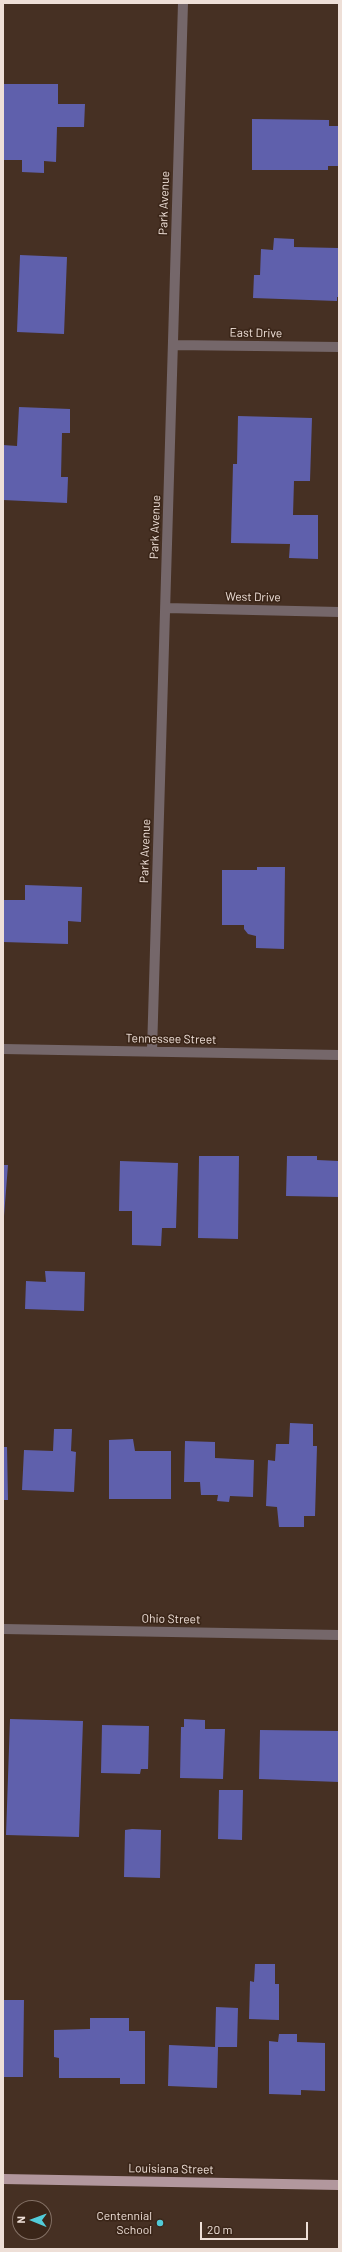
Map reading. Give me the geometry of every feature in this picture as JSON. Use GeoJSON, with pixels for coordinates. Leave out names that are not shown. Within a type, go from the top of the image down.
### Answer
{"type":"FeatureCollection","features":[{"type":"Feature","properties":{"kind":"main road","name":"Louisiana Street"},"geometry":{"type":"LineString","coordinates":[[3,2179],[339,2185]]}},
{"type":"Feature","properties":{"kind":"street","name":"Park Avenue"},"geometry":{"type":"LineString","coordinates":[[152,1051],[183,3]]}},
{"type":"Feature","properties":{"kind":"street","name":"East Drive"},"geometry":{"type":"LineString","coordinates":[[173,345],[339,347]]}},
{"type":"Feature","properties":{"kind":"street","name":"West Drive"},"geometry":{"type":"LineString","coordinates":[[166,608],[339,612]]}},
{"type":"Feature","properties":{"kind":"street","name":"Tennessee Street"},"geometry":{"type":"LineString","coordinates":[[3,1049],[339,1054]]}},
{"type":"Feature","properties":{"kind":"street","name":"Ohio Street"},"geometry":{"type":"LineString","coordinates":[[3,1629],[339,1635]]}},
{"type":"Feature","properties":{"kind":"building"},"geometry":{"type":"Polygon","coordinates":[[[3,84],[58,84],[58,104],[85,104],[84,127],[57,127],[56,162],[44,161],[44,173],[22,172],[22,160],[3,160],[3,84]]]}},
{"type":"Feature","properties":{"kind":"building"},"geometry":{"type":"Polygon","coordinates":[[[252,119],[329,120],[329,126],[339,126],[339,166],[328,166],[328,170],[252,170],[252,119]]]}},
{"type":"Feature","properties":{"kind":"building"},"geometry":{"type":"Polygon","coordinates":[[[274,238],[294,239],[294,247],[338,248],[339,297],[337,297],[337,301],[253,298],[254,275],[260,275],[261,249],[273,250],[274,238]]]}},
{"type":"Feature","properties":{"kind":"building"},"geometry":{"type":"Polygon","coordinates":[[[20,255],[67,257],[64,334],[17,332],[20,255]]]}},
{"type":"Feature","properties":{"kind":"building"},"geometry":{"type":"Polygon","coordinates":[[[19,407],[70,409],[70,433],[62,433],[61,477],[68,477],[67,503],[3,500],[3,445],[17,446],[19,407]]]}},
{"type":"Feature","properties":{"kind":"building"},"geometry":{"type":"Polygon","coordinates":[[[238,416],[312,418],[310,481],[294,481],[293,515],[318,515],[318,559],[289,558],[290,544],[231,543],[233,464],[237,464],[238,416]]]}},
{"type":"Feature","properties":{"kind":"building"},"geometry":{"type":"Polygon","coordinates":[[[257,867],[285,867],[284,949],[256,948],[256,936],[248,934],[244,929],[244,925],[222,925],[222,870],[257,870],[257,867]]]}},
{"type":"Feature","properties":{"kind":"building"},"geometry":{"type":"Polygon","coordinates":[[[25,885],[82,887],[81,922],[68,921],[68,944],[3,942],[3,900],[25,900],[25,885]]]}},
{"type":"Feature","properties":{"kind":"building"},"geometry":{"type":"Polygon","coordinates":[[[199,1156],[239,1156],[238,1239],[198,1238],[199,1156]]]}},
{"type":"Feature","properties":{"kind":"building"},"geometry":{"type":"Polygon","coordinates":[[[287,1156],[317,1156],[317,1160],[339,1161],[339,1197],[286,1196],[287,1156]]]}},
{"type":"Feature","properties":{"kind":"building"},"geometry":{"type":"Polygon","coordinates":[[[120,1161],[178,1163],[176,1228],[162,1228],[161,1246],[132,1245],[132,1211],[119,1211],[120,1161]]]}},
{"type":"Feature","properties":{"kind":"building"},"geometry":{"type":"Polygon","coordinates":[[[3,1165],[8,1165],[4,1216],[3,1216],[3,1165]]]}},
{"type":"Feature","properties":{"kind":"building"},"geometry":{"type":"Polygon","coordinates":[[[45,1271],[85,1272],[84,1311],[25,1309],[26,1281],[46,1282],[45,1271]]]}},
{"type":"Feature","properties":{"kind":"building"},"geometry":{"type":"Polygon","coordinates":[[[290,1423],[313,1424],[313,1446],[317,1446],[315,1516],[304,1516],[304,1527],[279,1527],[277,1507],[266,1506],[268,1460],[275,1461],[276,1444],[289,1444],[290,1423]]]}},
{"type":"Feature","properties":{"kind":"building"},"geometry":{"type":"Polygon","coordinates":[[[54,1429],[72,1429],[71,1451],[76,1452],[74,1492],[22,1490],[24,1450],[53,1451],[54,1429]]]}},
{"type":"Feature","properties":{"kind":"building"},"geometry":{"type":"Polygon","coordinates":[[[133,1439],[135,1451],[171,1451],[171,1499],[109,1499],[109,1440],[133,1439]]]}},
{"type":"Feature","properties":{"kind":"building"},"geometry":{"type":"Polygon","coordinates":[[[185,1441],[215,1442],[215,1458],[254,1460],[253,1497],[230,1496],[229,1502],[217,1501],[218,1495],[201,1495],[200,1482],[184,1482],[185,1441]]]}},
{"type":"Feature","properties":{"kind":"building"},"geometry":{"type":"Polygon","coordinates":[[[3,1447],[7,1447],[8,1500],[3,1500],[3,1447]]]}},
{"type":"Feature","properties":{"kind":"building"},"geometry":{"type":"Polygon","coordinates":[[[10,1719],[83,1721],[79,1837],[6,1835],[10,1719]]]}},
{"type":"Feature","properties":{"kind":"building"},"geometry":{"type":"Polygon","coordinates":[[[184,1719],[205,1720],[205,1729],[225,1729],[223,1779],[180,1778],[181,1727],[184,1727],[184,1719]]]}},
{"type":"Feature","properties":{"kind":"building"},"geometry":{"type":"Polygon","coordinates":[[[102,1725],[149,1726],[148,1769],[141,1769],[140,1774],[101,1773],[102,1725]]]}},
{"type":"Feature","properties":{"kind":"building"},"geometry":{"type":"Polygon","coordinates":[[[260,1730],[339,1731],[339,1782],[259,1779],[260,1730]]]}},
{"type":"Feature","properties":{"kind":"building"},"geometry":{"type":"Polygon","coordinates":[[[219,1790],[243,1790],[242,1840],[218,1839],[219,1790]]]}},
{"type":"Feature","properties":{"kind":"building"},"geometry":{"type":"Polygon","coordinates":[[[125,1830],[161,1830],[160,1878],[124,1877],[125,1830]]]}},
{"type":"Feature","properties":{"kind":"building"},"geometry":{"type":"Polygon","coordinates":[[[255,1964],[275,1964],[275,1984],[279,1984],[279,2020],[249,2019],[250,1981],[254,1982],[255,1964]]]}},
{"type":"Feature","properties":{"kind":"building"},"geometry":{"type":"Polygon","coordinates":[[[3,2000],[24,2000],[23,2077],[3,2077],[3,2000]]]}},
{"type":"Feature","properties":{"kind":"building"},"geometry":{"type":"Polygon","coordinates":[[[216,2007],[238,2008],[237,2047],[218,2047],[217,2088],[168,2086],[169,2045],[215,2047],[216,2007]]]}},
{"type":"Feature","properties":{"kind":"building"},"geometry":{"type":"Polygon","coordinates":[[[90,2018],[129,2018],[129,2031],[145,2031],[145,2084],[120,2084],[120,2078],[59,2078],[59,2058],[54,2057],[54,2030],[90,2029],[90,2018]]]}},
{"type":"Feature","properties":{"kind":"building"},"geometry":{"type":"Polygon","coordinates":[[[279,2034],[297,2034],[297,2042],[325,2043],[325,2091],[301,2090],[301,2095],[269,2094],[269,2041],[278,2042],[279,2034]]]}},
{"type":"Feature","properties":{"kind":"place","name":"Centennial School"},"geometry":{"type":"Point","coordinates":[160,2223]}}]}
